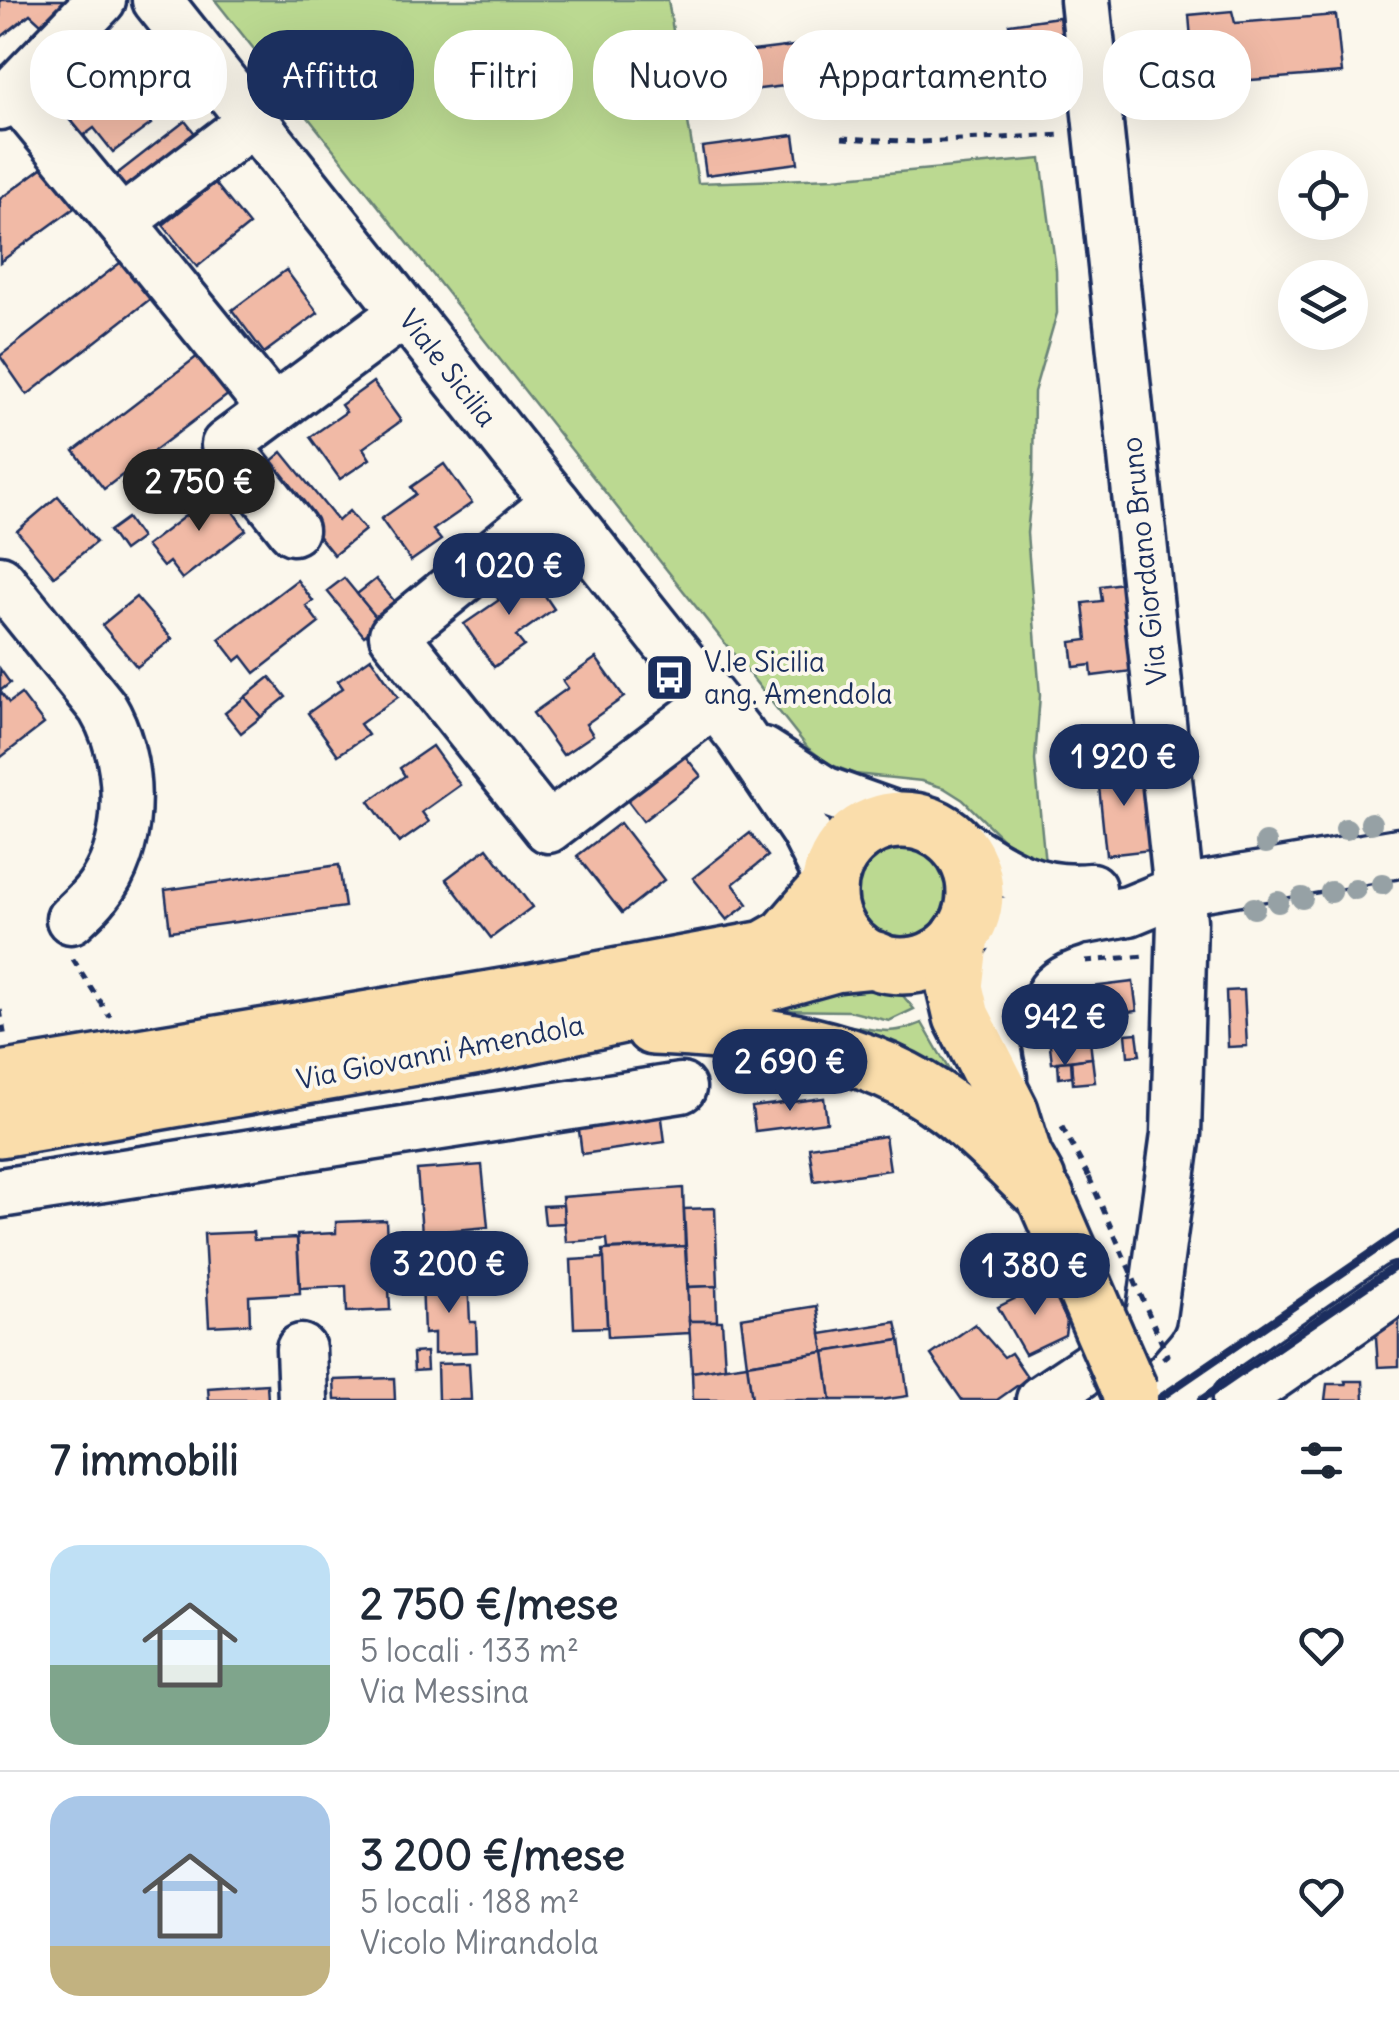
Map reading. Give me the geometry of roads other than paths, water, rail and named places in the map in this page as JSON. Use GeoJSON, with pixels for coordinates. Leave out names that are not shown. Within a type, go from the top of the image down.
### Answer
{"type":"FeatureCollection","features":[{"type":"Feature","properties":{"kind":"main road"},"geometry":{"type":"LineString","coordinates":[[963,932],[935,958],[912,965],[863,956],[844,939],[832,917],[829,883],[842,850],[858,833],[880,822],[925,827],[963,852],[973,873],[975,898],[963,932],[955,978],[957,998],[968,1030],[1045,1151],[1136,1370]]}},
{"type":"Feature","properties":{"kind":"main road","name":"Via Giovanni Amendola"},"geometry":{"type":"LineString","coordinates":[[0,1080],[534,992],[765,949],[786,937],[829,883]]}},
{"type":"Feature","properties":{"kind":"main road"},"geometry":{"type":"LineString","coordinates":[[881,962],[918,1000],[978,1102],[1045,1151]]}},
{"type":"Feature","properties":{"kind":"main road","name":"Via Giovanni Amendola"},"geometry":{"type":"LineString","coordinates":[[0,1129],[317,1076],[585,1025],[756,986],[822,966],[881,962]]}},
{"type":"Feature","properties":{"kind":"main road"},"geometry":{"type":"LineString","coordinates":[[585,1025],[723,1031],[857,1059],[911,1084],[950,1108],[1045,1151]]}},
{"type":"Feature","properties":{"kind":"street"},"geometry":{"type":"LineString","coordinates":[[101,0],[7,98],[121,222],[273,410]]}},
{"type":"Feature","properties":{"kind":"street","name":"Viale Sicilia"},"geometry":{"type":"LineString","coordinates":[[157,0],[726,719],[806,830],[829,883]]}},
{"type":"Feature","properties":{"kind":"street","name":"Via Giordano Bruno"},"geometry":{"type":"LineString","coordinates":[[1041,1400],[1136,1370],[1159,1274],[1178,1100],[1180,890],[1085,0]]}},
{"type":"Feature","properties":{"kind":"street"},"geometry":{"type":"LineString","coordinates":[[121,222],[253,121]]}},
{"type":"Feature","properties":{"kind":"street"},"geometry":{"type":"LineString","coordinates":[[293,530],[226,444],[404,313]]}},
{"type":"Feature","properties":{"kind":"street"},"geometry":{"type":"LineString","coordinates":[[556,503],[394,635],[548,828],[726,719]]}},
{"type":"Feature","properties":{"kind":"street"},"geometry":{"type":"LineString","coordinates":[[0,580],[99,703],[121,754],[124,810],[119,846],[105,881],[70,936]]}},
{"type":"Feature","properties":{"kind":"street","name":"Viale Sicilia"},"geometry":{"type":"LineString","coordinates":[[726,719],[810,784],[925,827],[1041,888],[1126,885],[1180,890]]}},
{"type":"Feature","properties":{"kind":"street"},"geometry":{"type":"LineString","coordinates":[[1077,941],[1130,911],[1180,890],[1399,853]]}},
{"type":"Feature","properties":{"kind":"street"},"geometry":{"type":"LineString","coordinates":[[963,932],[1030,916],[1077,941]]}},
{"type":"Feature","properties":{"kind":"street"},"geometry":{"type":"LineString","coordinates":[[1045,1151],[992,1034],[996,988],[1012,959],[1049,930],[1077,941]]}},
{"type":"Feature","properties":{"kind":"street"},"geometry":{"type":"LineString","coordinates":[[0,1194],[681,1088]]}},
{"type":"Feature","properties":{"kind":"street"},"geometry":{"type":"LineString","coordinates":[[1237,1400],[1399,1288]]}},
{"type":"Feature","properties":{"kind":"street"},"geometry":{"type":"LineString","coordinates":[[301,1349],[303,1400]]}},
{"type":"Feature","properties":{"kind":"railway"},"geometry":{"type":"LineString","coordinates":[[1157,1400],[1399,1234]]}},
{"type":"Feature","properties":{"kind":"railway"},"geometry":{"type":"LineString","coordinates":[[1201,1400],[1399,1264]]}},
{"type":"Feature","properties":{"kind":"place","name":"V.le Sicilia ang. Amendola"},"geometry":{"type":"Point","coordinates":[669,678]}}]}
